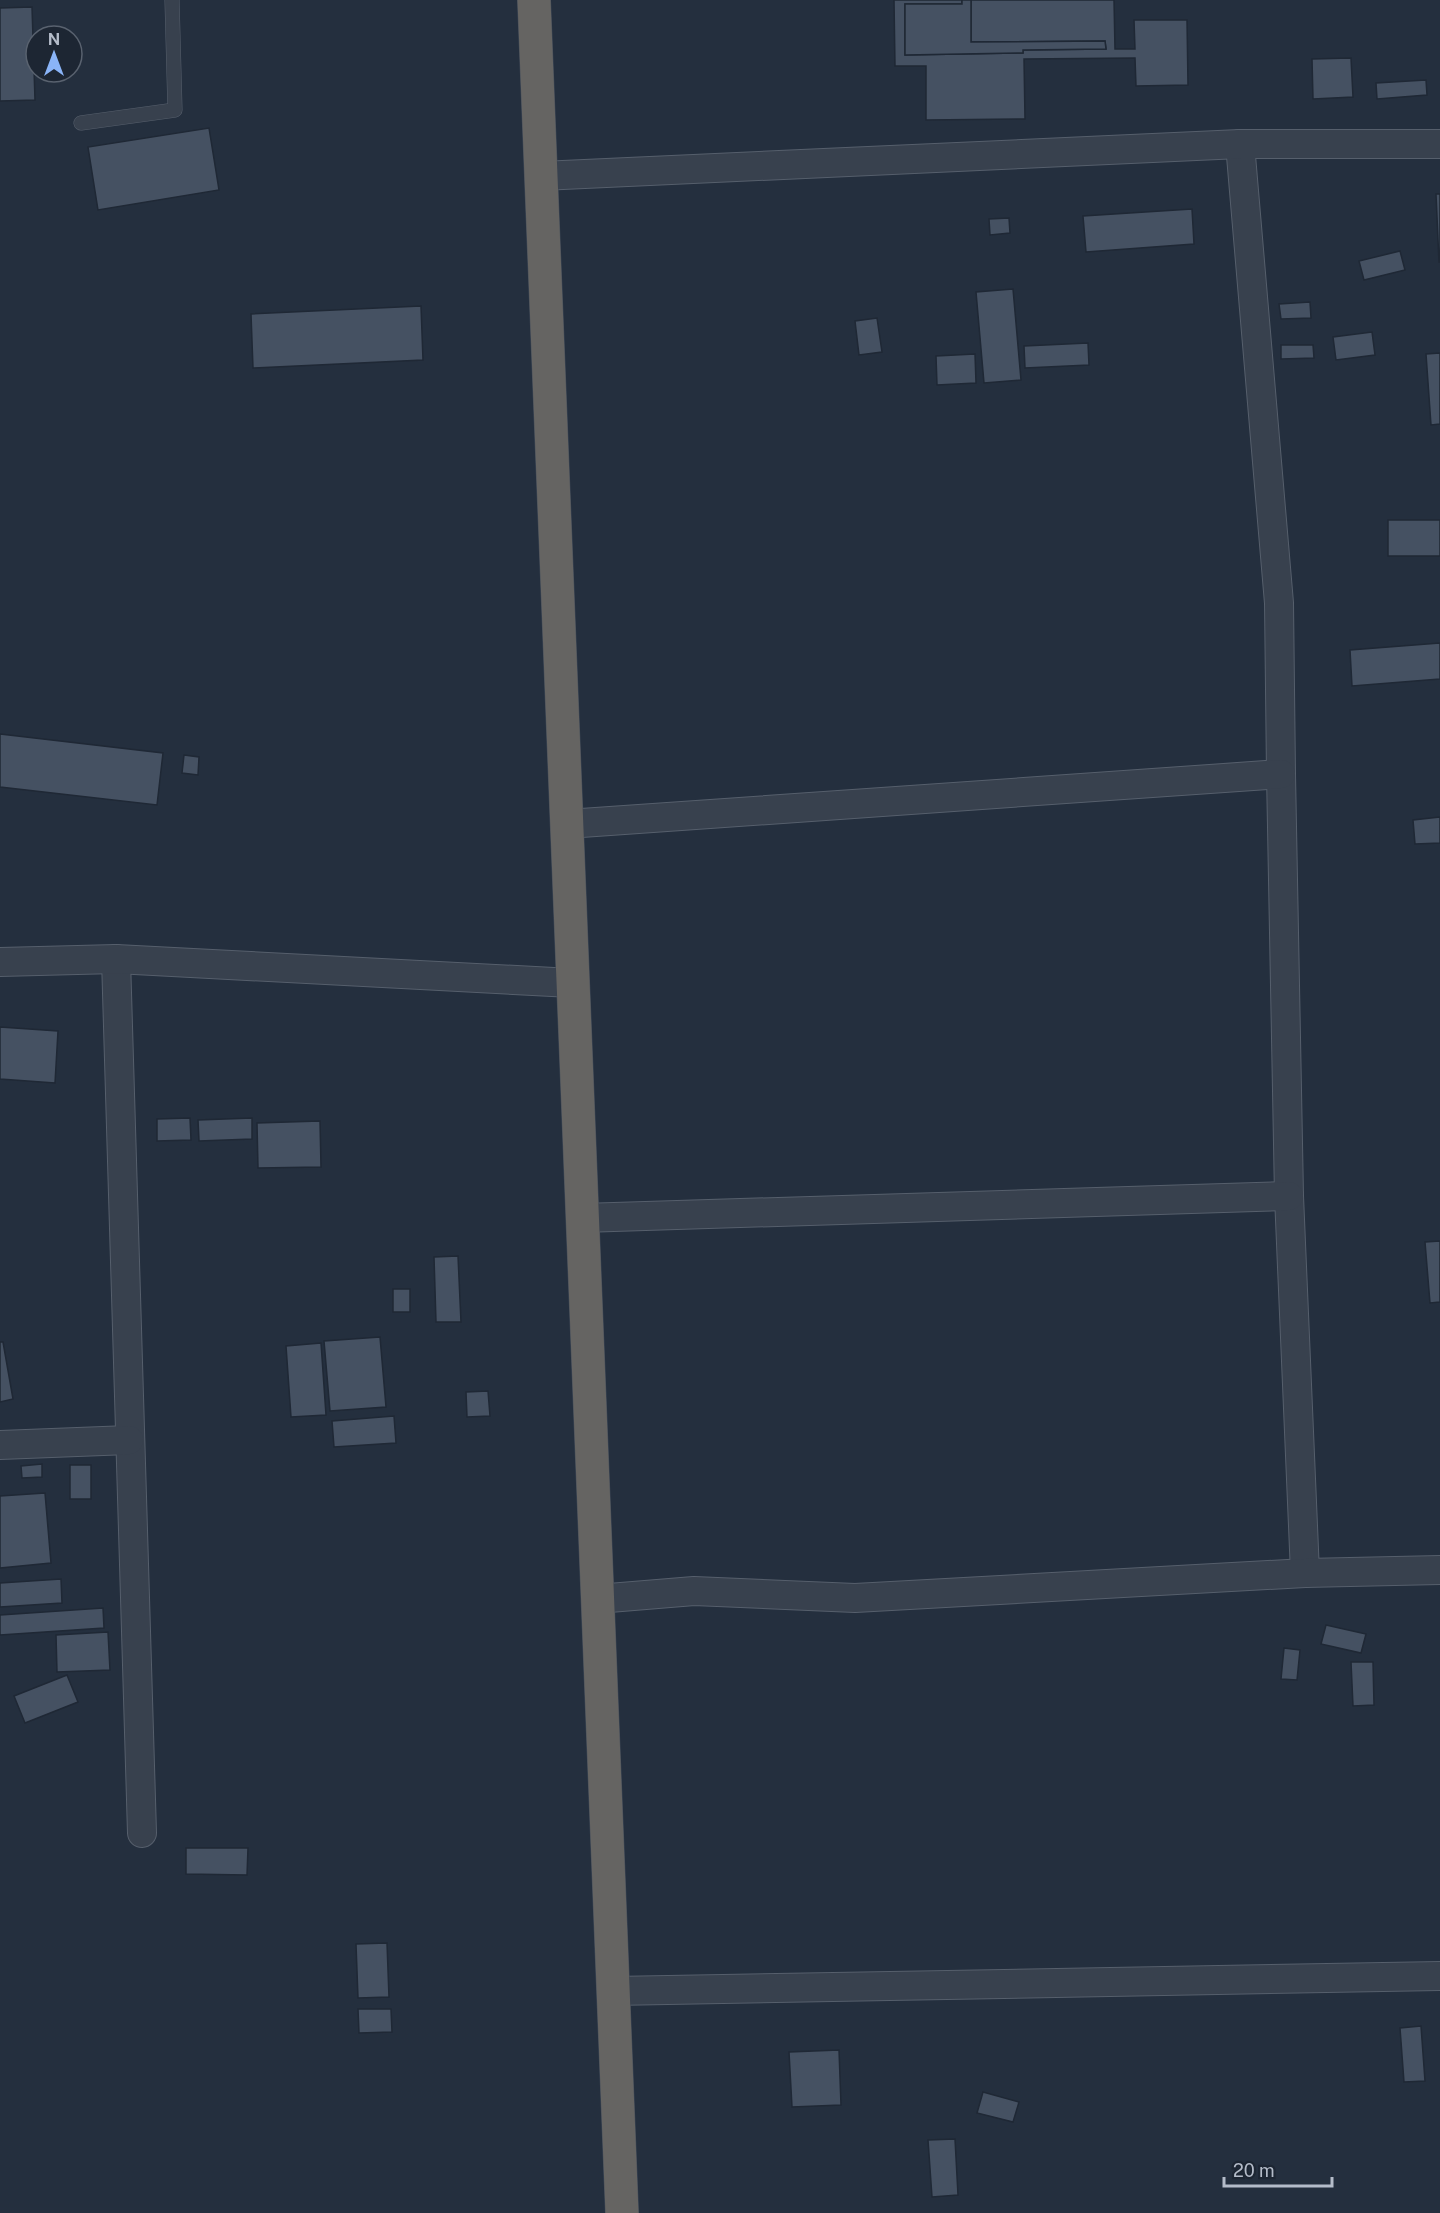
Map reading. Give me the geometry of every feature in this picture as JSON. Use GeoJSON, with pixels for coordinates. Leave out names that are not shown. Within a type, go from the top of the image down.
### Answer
{"type":"FeatureCollection","features":[{"type":"Feature","properties":{"kind":"highway"},"geometry":{"type":"LineString","coordinates":[[534,0],[622,2213]]}},
{"type":"Feature","properties":{"kind":"street"},"geometry":{"type":"LineString","coordinates":[[541,176],[1240,144],[1440,144]]}},
{"type":"Feature","properties":{"kind":"street"},"geometry":{"type":"LineString","coordinates":[[1240,144],[1279,603],[1289,1196],[1305,1573]]}},
{"type":"Feature","properties":{"kind":"street"},"geometry":{"type":"LineString","coordinates":[[567,824],[1281,774]]}},
{"type":"Feature","properties":{"kind":"street"},"geometry":{"type":"LineString","coordinates":[[0,962],[116,959],[572,983]]}},
{"type":"Feature","properties":{"kind":"street"},"geometry":{"type":"LineString","coordinates":[[116,959],[142,1833]]}},
{"type":"Feature","properties":{"kind":"street"},"geometry":{"type":"LineString","coordinates":[[582,1218],[1289,1196]]}},
{"type":"Feature","properties":{"kind":"street"},"geometry":{"type":"LineString","coordinates":[[0,1445],[129,1440]]}},
{"type":"Feature","properties":{"kind":"street"},"geometry":{"type":"LineString","coordinates":[[597,1599],[694,1590],[855,1598],[1305,1573],[1440,1570]]}},
{"type":"Feature","properties":{"kind":"street"},"geometry":{"type":"LineString","coordinates":[[613,1991],[1440,1976]]}},
{"type":"Feature","properties":{"kind":"lane"},"geometry":{"type":"LineString","coordinates":[[81,123],[175,110],[172,0]]}},
{"type":"Feature","properties":{"kind":"building"},"geometry":{"type":"Polygon","coordinates":[[[894,0],[962,0],[962,4],[905,4],[905,55],[1106,49],[1105,41],[971,42],[971,0],[1114,0],[1115,49],[1135,49],[1134,20],[1187,20],[1188,85],[1136,86],[1135,58],[1024,59],[1025,119],[926,120],[926,66],[895,66],[894,0]]]}},
{"type":"Feature","properties":{"kind":"building"},"geometry":{"type":"Polygon","coordinates":[[[962,0],[971,0],[971,42],[1105,41],[1106,49],[905,55],[905,4],[962,4],[962,0]]]}},
{"type":"Feature","properties":{"kind":"building"},"geometry":{"type":"Polygon","coordinates":[[[32,7],[33,24],[24,24],[24,84],[34,84],[35,100],[0,101],[0,8],[32,7]]]}},
{"type":"Feature","properties":{"kind":"building"},"geometry":{"type":"Polygon","coordinates":[[[1351,58],[1353,97],[1313,99],[1312,59],[1351,58]]]}},
{"type":"Feature","properties":{"kind":"building"},"geometry":{"type":"Polygon","coordinates":[[[1426,80],[1427,95],[1377,99],[1376,83],[1426,80]]]}},
{"type":"Feature","properties":{"kind":"building"},"geometry":{"type":"Polygon","coordinates":[[[209,128],[219,190],[98,210],[88,147],[209,128]]]}},
{"type":"Feature","properties":{"kind":"building"},"geometry":{"type":"Polygon","coordinates":[[[1436,194],[1440,194],[1440,262],[1439,262],[1436,194]]]}},
{"type":"Feature","properties":{"kind":"building"},"geometry":{"type":"Polygon","coordinates":[[[1192,209],[1194,244],[1086,252],[1083,216],[1192,209]]]}},
{"type":"Feature","properties":{"kind":"building"},"geometry":{"type":"Polygon","coordinates":[[[1009,218],[1010,233],[990,235],[989,219],[1009,218]]]}},
{"type":"Feature","properties":{"kind":"building"},"geometry":{"type":"Polygon","coordinates":[[[1400,251],[1405,270],[1364,280],[1359,261],[1400,251]]]}},
{"type":"Feature","properties":{"kind":"building"},"geometry":{"type":"Polygon","coordinates":[[[1013,289],[1021,380],[984,383],[976,292],[1013,289]]]}},
{"type":"Feature","properties":{"kind":"building"},"geometry":{"type":"Polygon","coordinates":[[[1310,302],[1311,318],[1281,319],[1279,304],[1310,302]]]}},
{"type":"Feature","properties":{"kind":"building"},"geometry":{"type":"Polygon","coordinates":[[[421,306],[423,360],[253,368],[251,314],[421,306]]]}},
{"type":"Feature","properties":{"kind":"building"},"geometry":{"type":"Polygon","coordinates":[[[877,318],[882,352],[859,355],[855,321],[877,318]]]}},
{"type":"Feature","properties":{"kind":"building"},"geometry":{"type":"Polygon","coordinates":[[[1372,332],[1375,355],[1336,360],[1333,337],[1372,332]]]}},
{"type":"Feature","properties":{"kind":"building"},"geometry":{"type":"Polygon","coordinates":[[[1088,343],[1089,365],[1025,368],[1024,346],[1088,343]]]}},
{"type":"Feature","properties":{"kind":"building"},"geometry":{"type":"Polygon","coordinates":[[[1281,345],[1313,345],[1314,358],[1281,359],[1281,345]]]}},
{"type":"Feature","properties":{"kind":"building"},"geometry":{"type":"Polygon","coordinates":[[[1440,353],[1440,424],[1431,425],[1426,354],[1440,353]]]}},
{"type":"Feature","properties":{"kind":"building"},"geometry":{"type":"Polygon","coordinates":[[[975,354],[976,383],[937,385],[936,356],[975,354]]]}},
{"type":"Feature","properties":{"kind":"building"},"geometry":{"type":"Polygon","coordinates":[[[1388,520],[1440,520],[1440,556],[1388,556],[1388,520]]]}},
{"type":"Feature","properties":{"kind":"building"},"geometry":{"type":"Polygon","coordinates":[[[1440,643],[1440,679],[1352,686],[1350,650],[1440,643]]]}},
{"type":"Feature","properties":{"kind":"building"},"geometry":{"type":"Polygon","coordinates":[[[0,734],[163,753],[157,805],[0,787],[0,734]]]}},
{"type":"Feature","properties":{"kind":"building"},"geometry":{"type":"Polygon","coordinates":[[[184,755],[199,757],[198,775],[182,773],[184,755]]]}},
{"type":"Feature","properties":{"kind":"building"},"geometry":{"type":"Polygon","coordinates":[[[1440,817],[1440,843],[1415,844],[1413,820],[1440,817]]]}},
{"type":"Feature","properties":{"kind":"building"},"geometry":{"type":"Polygon","coordinates":[[[0,1027],[58,1031],[55,1083],[0,1079],[0,1027]]]}},
{"type":"Feature","properties":{"kind":"building"},"geometry":{"type":"Polygon","coordinates":[[[190,1118],[191,1140],[157,1141],[157,1119],[190,1118]]]}},
{"type":"Feature","properties":{"kind":"building"},"geometry":{"type":"Polygon","coordinates":[[[252,1118],[252,1139],[199,1141],[198,1120],[252,1118]]]}},
{"type":"Feature","properties":{"kind":"building"},"geometry":{"type":"Polygon","coordinates":[[[320,1121],[321,1167],[258,1168],[257,1123],[320,1121]]]}},
{"type":"Feature","properties":{"kind":"building"},"geometry":{"type":"Polygon","coordinates":[[[1440,1241],[1440,1302],[1430,1303],[1425,1242],[1440,1241]]]}},
{"type":"Feature","properties":{"kind":"building"},"geometry":{"type":"Polygon","coordinates":[[[458,1256],[461,1322],[436,1322],[434,1257],[458,1256]]]}},
{"type":"Feature","properties":{"kind":"building"},"geometry":{"type":"Polygon","coordinates":[[[393,1289],[410,1289],[410,1312],[393,1312],[393,1289]]]}},
{"type":"Feature","properties":{"kind":"building"},"geometry":{"type":"Polygon","coordinates":[[[380,1337],[386,1407],[330,1411],[324,1341],[380,1337]]]}},
{"type":"Feature","properties":{"kind":"building"},"geometry":{"type":"Polygon","coordinates":[[[0,1342],[3,1342],[13,1399],[0,1402],[0,1342]]]}},
{"type":"Feature","properties":{"kind":"building"},"geometry":{"type":"Polygon","coordinates":[[[321,1343],[326,1415],[291,1417],[286,1346],[321,1343]]]}},
{"type":"Feature","properties":{"kind":"building"},"geometry":{"type":"Polygon","coordinates":[[[488,1391],[490,1416],[467,1417],[466,1392],[488,1391]]]}},
{"type":"Feature","properties":{"kind":"building"},"geometry":{"type":"Polygon","coordinates":[[[394,1416],[396,1443],[334,1447],[332,1421],[394,1416]]]}},
{"type":"Feature","properties":{"kind":"building"},"geometry":{"type":"Polygon","coordinates":[[[42,1464],[42,1477],[22,1478],[21,1466],[42,1464]]]}},
{"type":"Feature","properties":{"kind":"building"},"geometry":{"type":"Polygon","coordinates":[[[70,1465],[91,1465],[91,1499],[70,1499],[70,1465]]]}},
{"type":"Feature","properties":{"kind":"building"},"geometry":{"type":"Polygon","coordinates":[[[45,1493],[51,1563],[0,1568],[0,1496],[45,1493]]]}},
{"type":"Feature","properties":{"kind":"building"},"geometry":{"type":"Polygon","coordinates":[[[61,1579],[62,1603],[0,1607],[0,1583],[61,1579]]]}},
{"type":"Feature","properties":{"kind":"building"},"geometry":{"type":"Polygon","coordinates":[[[103,1608],[104,1628],[0,1635],[0,1615],[103,1608]]]}},
{"type":"Feature","properties":{"kind":"building"},"geometry":{"type":"Polygon","coordinates":[[[1326,1625],[1366,1634],[1361,1653],[1321,1644],[1326,1625]]]}},
{"type":"Feature","properties":{"kind":"building"},"geometry":{"type":"Polygon","coordinates":[[[108,1632],[110,1670],[57,1672],[56,1635],[108,1632]]]}},
{"type":"Feature","properties":{"kind":"building"},"geometry":{"type":"Polygon","coordinates":[[[1284,1648],[1300,1650],[1297,1680],[1281,1679],[1284,1648]]]}},
{"type":"Feature","properties":{"kind":"building"},"geometry":{"type":"Polygon","coordinates":[[[1351,1662],[1373,1662],[1374,1705],[1353,1706],[1351,1662]]]}},
{"type":"Feature","properties":{"kind":"building"},"geometry":{"type":"Polygon","coordinates":[[[67,1675],[78,1702],[25,1723],[14,1696],[67,1675]]]}},
{"type":"Feature","properties":{"kind":"building"},"geometry":{"type":"Polygon","coordinates":[[[186,1848],[248,1848],[247,1875],[186,1874],[186,1848]]]}},
{"type":"Feature","properties":{"kind":"building"},"geometry":{"type":"Polygon","coordinates":[[[387,1943],[389,1997],[358,1998],[356,1944],[387,1943]]]}},
{"type":"Feature","properties":{"kind":"building"},"geometry":{"type":"Polygon","coordinates":[[[358,2009],[391,2009],[392,2032],[359,2033],[358,2009]]]}},
{"type":"Feature","properties":{"kind":"building"},"geometry":{"type":"Polygon","coordinates":[[[1421,2026],[1425,2081],[1404,2082],[1400,2028],[1421,2026]]]}},
{"type":"Feature","properties":{"kind":"building"},"geometry":{"type":"Polygon","coordinates":[[[839,2050],[841,2105],[792,2107],[789,2052],[839,2050]]]}},
{"type":"Feature","properties":{"kind":"building"},"geometry":{"type":"Polygon","coordinates":[[[983,2092],[1019,2102],[1013,2122],[977,2113],[983,2092]]]}},
{"type":"Feature","properties":{"kind":"building"},"geometry":{"type":"Polygon","coordinates":[[[955,2139],[958,2195],[932,2197],[928,2140],[955,2139]]]}}]}
